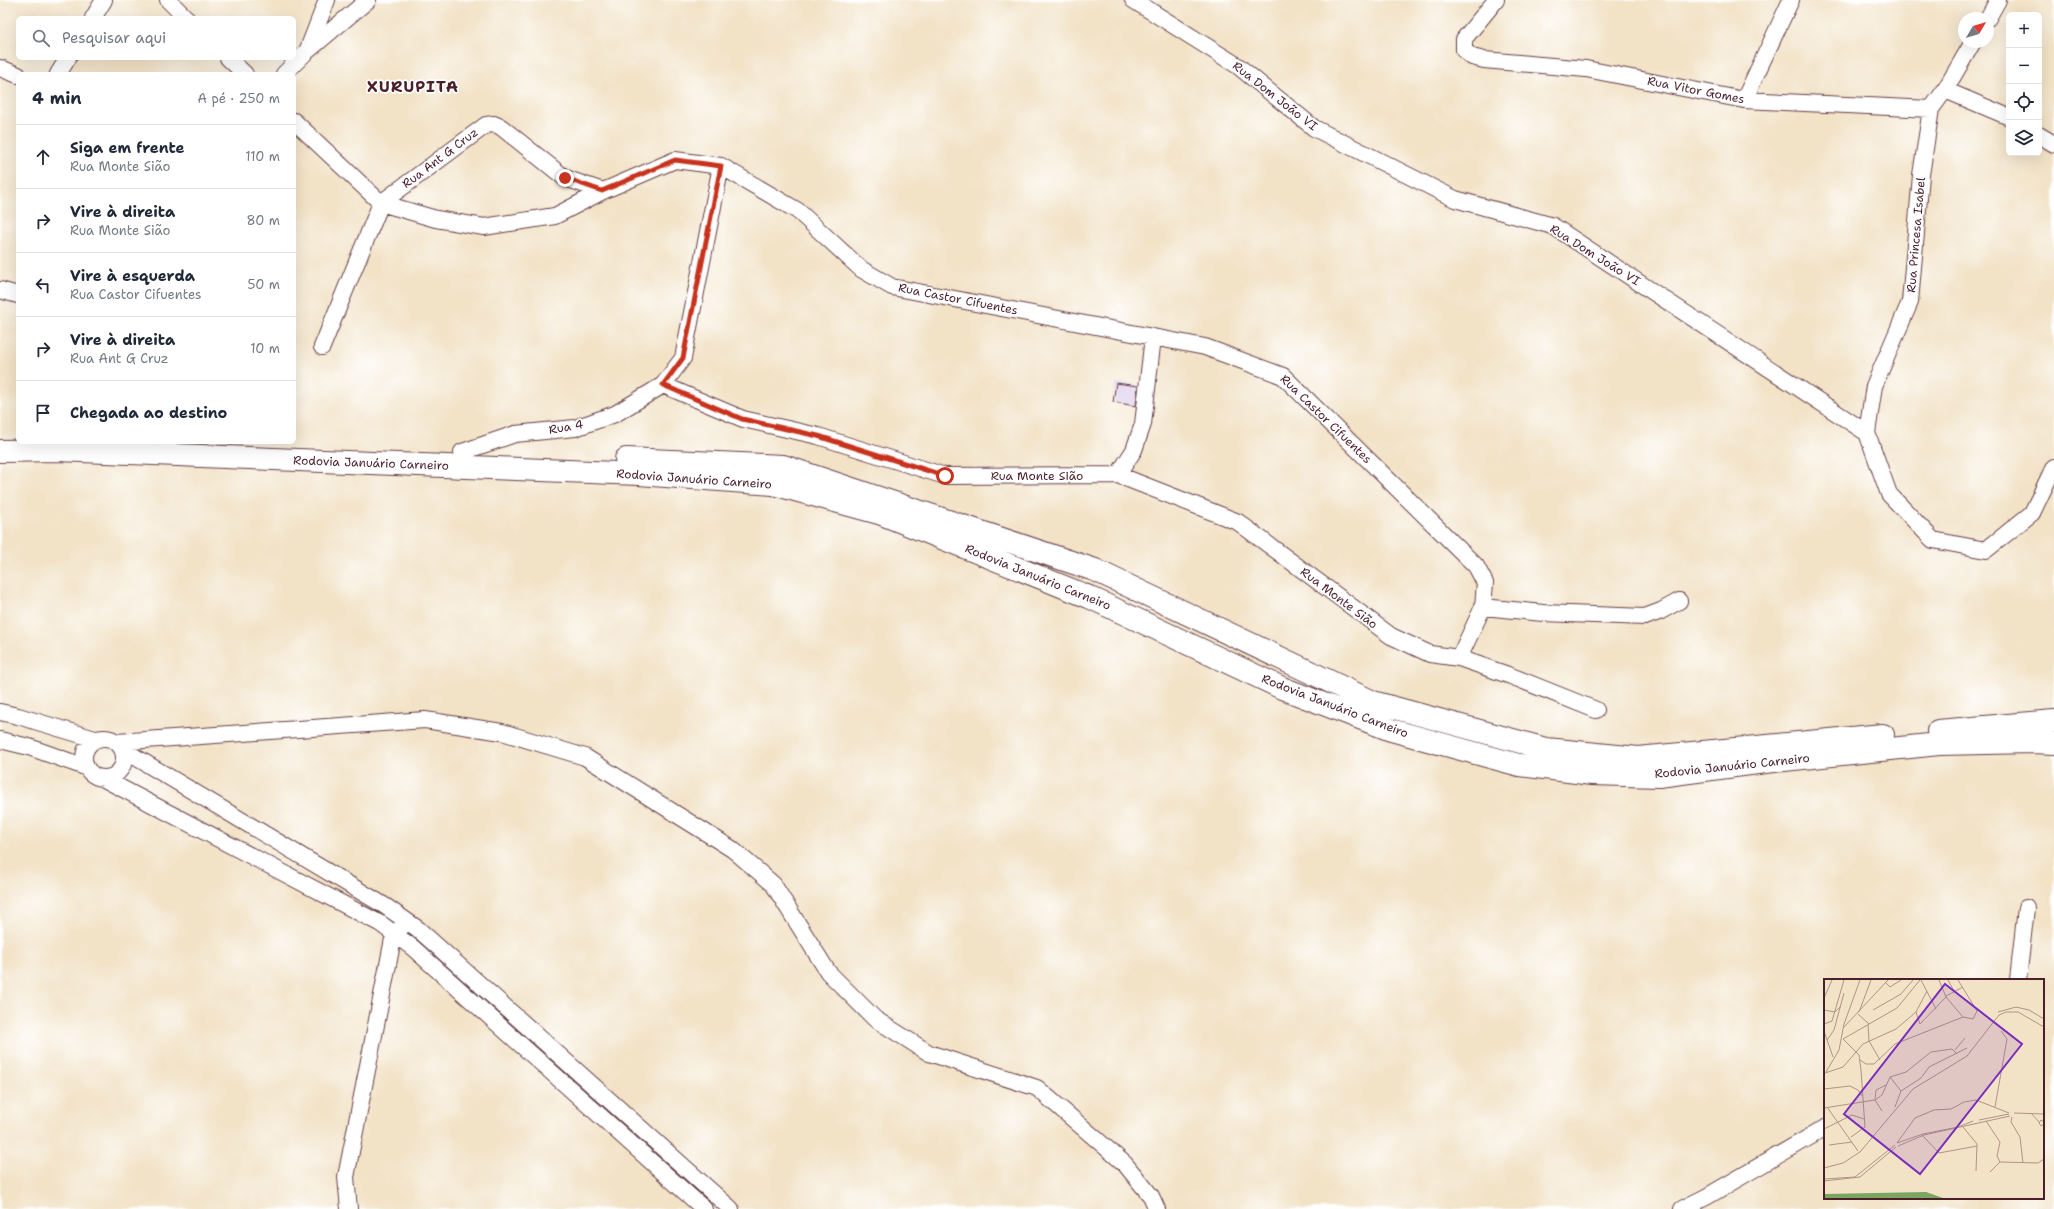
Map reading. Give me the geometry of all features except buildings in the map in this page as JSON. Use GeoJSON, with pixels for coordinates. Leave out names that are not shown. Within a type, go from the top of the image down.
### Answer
{"type":"FeatureCollection","features":[{"type":"Feature","properties":{"kind":"highway"},"geometry":{"type":"LineString","coordinates":[[0,436],[16,436]]}},
{"type":"Feature","properties":{"kind":"highway","name":"Rodovia Januário Carneiro"},"geometry":{"type":"LineString","coordinates":[[280,444],[783,466],[1095,570],[1373,702],[1546,749],[1638,758],[1738,747],[2054,721]]}},
{"type":"Feature","properties":{"kind":"highway","name":"Rodovia Januário Carneiro"},"geometry":{"type":"LineString","coordinates":[[0,451],[58,450],[623,474],[773,484],[889,516],[1089,597],[1282,688],[1390,730],[1519,765],[1592,774],[1659,776],[1765,762],[1939,744],[2054,743]]}},
{"type":"Feature","properties":{"kind":"street"},"geometry":{"type":"LineString","coordinates":[[94,16],[104,0]]}},
{"type":"Feature","properties":{"kind":"street"},"geometry":{"type":"LineString","coordinates":[[168,0],[184,16]]}},
{"type":"Feature","properties":{"kind":"street"},"geometry":{"type":"LineString","coordinates":[[306,52],[327,0]]}},
{"type":"Feature","properties":{"kind":"street"},"geometry":{"type":"LineString","coordinates":[[286,72],[306,52],[368,0]]}},
{"type":"Feature","properties":{"kind":"street","name":"Rua Dom João VI"},"geometry":{"type":"LineString","coordinates":[[1133,0],[1238,66],[1314,128],[1455,199],[1553,226],[1867,433]]}},
{"type":"Feature","properties":{"kind":"street","name":"Rua Vitor Gomes"},"geometry":{"type":"LineString","coordinates":[[1496,0],[1464,39],[1464,50],[1472,57],[1484,60],[1586,69],[1744,100],[1931,109]]}},
{"type":"Feature","properties":{"kind":"street"},"geometry":{"type":"LineString","coordinates":[[1744,100],[1790,0]]}},
{"type":"Feature","properties":{"kind":"street"},"geometry":{"type":"LineString","coordinates":[[1991,12],[1998,0]]}},
{"type":"Feature","properties":{"kind":"street","name":"Rua Princesa Isabel"},"geometry":{"type":"LineString","coordinates":[[1867,433],[1874,386],[1910,302],[1921,175],[1931,109],[1945,90],[1970,48]]}},
{"type":"Feature","properties":{"kind":"street"},"geometry":{"type":"LineString","coordinates":[[59,72],[67,60]]}},
{"type":"Feature","properties":{"kind":"street"},"geometry":{"type":"LineString","coordinates":[[230,60],[243,72]]}},
{"type":"Feature","properties":{"kind":"street"},"geometry":{"type":"LineString","coordinates":[[0,68],[16,74]]}},
{"type":"Feature","properties":{"kind":"street"},"geometry":{"type":"LineString","coordinates":[[1945,90],[2006,116]]}},
{"type":"Feature","properties":{"kind":"street","name":"Rua Castor Cifuentes"},"geometry":{"type":"LineString","coordinates":[[296,123],[381,203],[436,219],[484,227],[555,216],[602,191],[675,160],[721,166],[798,210],[861,269],[892,286],[1205,347],[1283,376],[1476,566],[1484,583],[1483,607],[1459,658]]}},
{"type":"Feature","properties":{"kind":"street","name":"Rua Ant G Cruz"},"geometry":{"type":"LineString","coordinates":[[381,203],[486,125],[494,124],[501,127],[565,178],[602,191]]}},
{"type":"Feature","properties":{"kind":"street"},"geometry":{"type":"LineString","coordinates":[[2042,137],[2054,143]]}},
{"type":"Feature","properties":{"kind":"street"},"geometry":{"type":"LineString","coordinates":[[663,385],[683,358],[721,166]]}},
{"type":"Feature","properties":{"kind":"street"},"geometry":{"type":"LineString","coordinates":[[322,347],[381,203]]}},
{"type":"Feature","properties":{"kind":"street"},"geometry":{"type":"LineString","coordinates":[[0,290],[16,294]]}},
{"type":"Feature","properties":{"kind":"street"},"geometry":{"type":"LineString","coordinates":[[1118,475],[1134,450],[1143,424],[1153,337]]}},
{"type":"Feature","properties":{"kind":"street","name":"Rua 4"},"geometry":{"type":"LineString","coordinates":[[462,452],[516,434],[574,428],[616,414],[663,385]]}},
{"type":"Feature","properties":{"kind":"street","name":"Rua Monte Sião"},"geometry":{"type":"LineString","coordinates":[[663,385],[742,419],[818,436],[945,476],[1118,475],[1238,522],[1391,636],[1430,654],[1459,658],[1511,676],[1596,710]]}},
{"type":"Feature","properties":{"kind":"street"},"geometry":{"type":"LineString","coordinates":[[1867,433],[1888,494],[1933,540],[1986,550],[2032,513],[2054,467]]}},
{"type":"Feature","properties":{"kind":"street"},"geometry":{"type":"LineString","coordinates":[[1483,607],[1543,614],[1645,617],[1661,611],[1679,601]]}},
{"type":"Feature","properties":{"kind":"street"},"geometry":{"type":"LineString","coordinates":[[0,712],[95,739],[107,738],[385,906],[408,922],[520,1019],[731,1209]]}},
{"type":"Feature","properties":{"kind":"street"},"geometry":{"type":"LineString","coordinates":[[120,746],[425,720],[502,732],[585,757],[732,849],[773,884],[828,972],[875,1019],[929,1053],[1037,1088],[1125,1164],[1151,1196],[1157,1209]]}},
{"type":"Feature","properties":{"kind":"street"},"geometry":{"type":"LineString","coordinates":[[85,767],[84,751],[95,739]]}},
{"type":"Feature","properties":{"kind":"street"},"geometry":{"type":"LineString","coordinates":[[0,740],[29,747],[85,767],[93,776],[104,779],[374,920],[413,948],[704,1209]]}},
{"type":"Feature","properties":{"kind":"street"},"geometry":{"type":"LineString","coordinates":[[104,779],[117,775],[124,763],[120,746]]}},
{"type":"Feature","properties":{"kind":"street"},"geometry":{"type":"LineString","coordinates":[[2018,979],[2026,908]]}},
{"type":"Feature","properties":{"kind":"street"},"geometry":{"type":"LineString","coordinates":[[349,1209],[346,1177],[394,934],[408,922]]}},
{"type":"Feature","properties":{"kind":"street"},"geometry":{"type":"LineString","coordinates":[[1682,1209],[1706,1197],[1824,1129]]}},
{"type":"Feature","properties":{"kind":"district","name":"XURUPITA"},"geometry":{"type":"Point","coordinates":[413,86]}},
{"type":"Feature","properties":{"kind":"route"},"geometry":{"type":"LineString","coordinates":[[565,178],[602,191],[675,160],[721,166],[683,358],[663,385],[742,419],[818,436],[945,476]]}}]}
